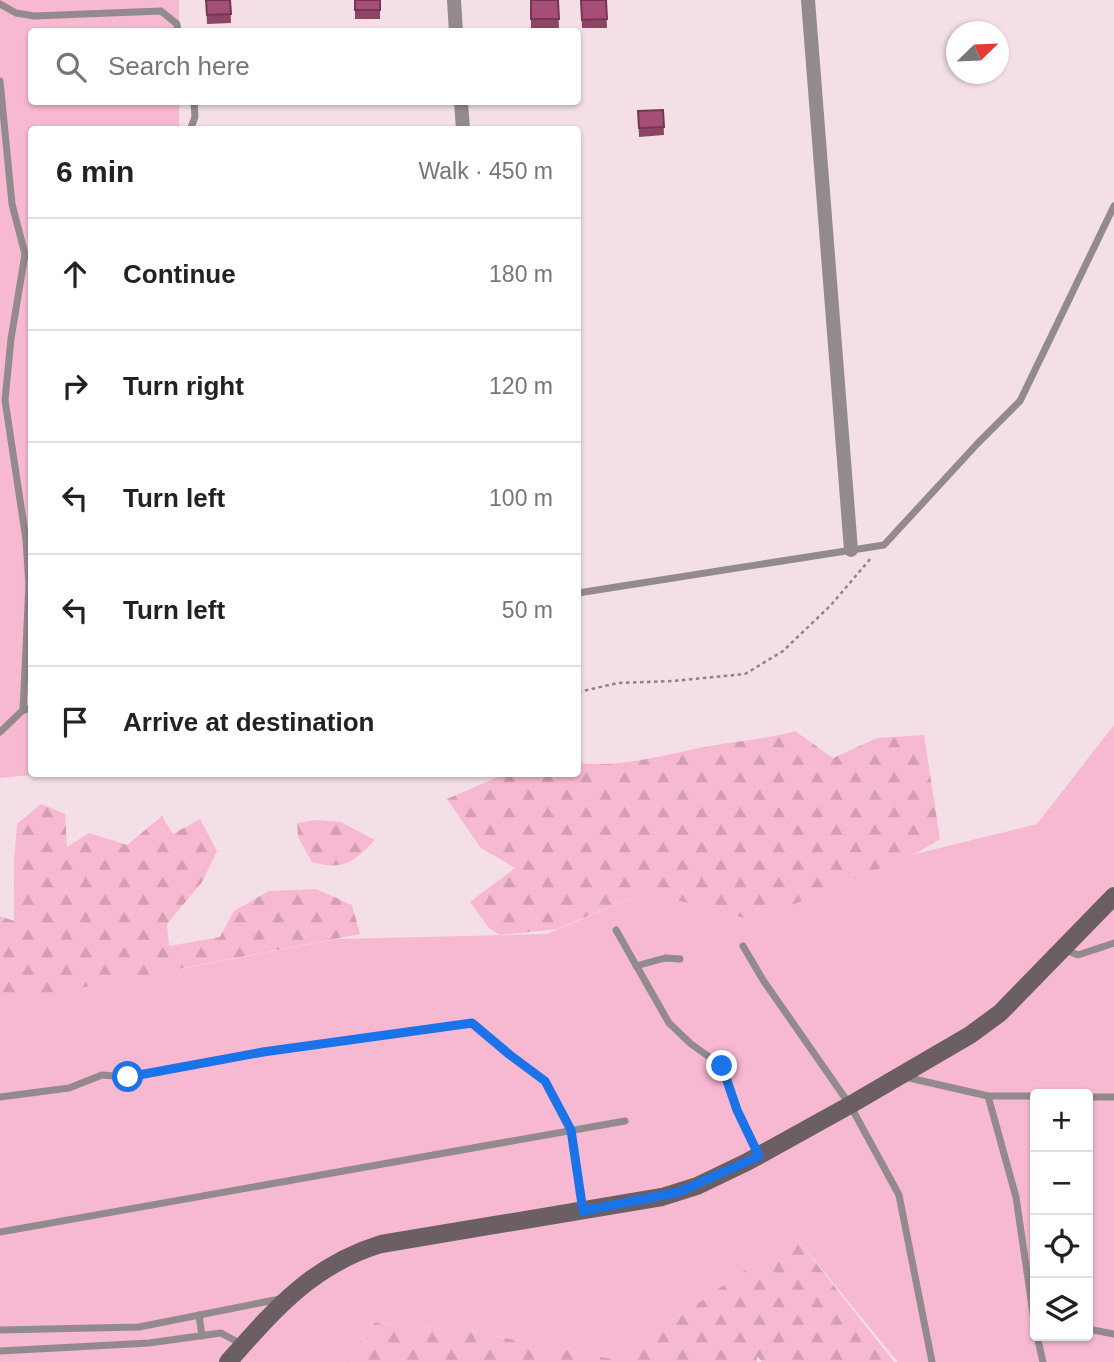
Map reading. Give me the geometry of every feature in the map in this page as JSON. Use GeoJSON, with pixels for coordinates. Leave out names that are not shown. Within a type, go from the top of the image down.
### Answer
{"type":"FeatureCollection","features":[{"type":"Feature","properties":{"kind":"street"},"geometry":{"type":"LineString","coordinates":[[454,0],[456,28]]}},
{"type":"Feature","properties":{"kind":"street"},"geometry":{"type":"LineString","coordinates":[[808,0],[851,550]]}},
{"type":"Feature","properties":{"kind":"street"},"geometry":{"type":"LineString","coordinates":[[461,105],[463,126]]}},
{"type":"Feature","properties":{"kind":"street"},"geometry":{"type":"LineString","coordinates":[[228,1362],[306,1281],[356,1253],[381,1244],[583,1211],[679,1192],[759,1156],[992,1020],[1114,896]]}},
{"type":"Feature","properties":{"kind":"lane"},"geometry":{"type":"LineString","coordinates":[[0,4],[16,13],[34,16],[161,11],[177,24],[178,28]]}},
{"type":"Feature","properties":{"kind":"lane"},"geometry":{"type":"LineString","coordinates":[[0,81],[12,204],[28,256],[11,340],[5,400],[28,570]]}},
{"type":"Feature","properties":{"kind":"lane"},"geometry":{"type":"LineString","coordinates":[[192,126],[195,117],[194,105]]}},
{"type":"Feature","properties":{"kind":"lane"},"geometry":{"type":"LineString","coordinates":[[581,593],[884,545],[1020,401],[1114,206]]}},
{"type":"Feature","properties":{"kind":"lane"},"geometry":{"type":"LineString","coordinates":[[0,732],[27,709],[28,647]]}},
{"type":"Feature","properties":{"kind":"lane"},"geometry":{"type":"LineString","coordinates":[[616,930],[669,1023],[691,1044],[722,1066],[737,1110],[759,1156]]}},
{"type":"Feature","properties":{"kind":"lane"},"geometry":{"type":"LineString","coordinates":[[1063,949],[1078,955],[1114,943]]}},
{"type":"Feature","properties":{"kind":"lane"},"geometry":{"type":"LineString","coordinates":[[743,946],[762,980],[850,1105],[899,1195],[932,1362]]}},
{"type":"Feature","properties":{"kind":"lane"},"geometry":{"type":"LineString","coordinates":[[636,966],[665,958],[680,959]]}},
{"type":"Feature","properties":{"kind":"lane"},"geometry":{"type":"LineString","coordinates":[[0,1097],[69,1088],[102,1075],[128,1077],[263,1052],[472,1023],[545,1081],[571,1130],[583,1211]]}},
{"type":"Feature","properties":{"kind":"lane"},"geometry":{"type":"LineString","coordinates":[[900,1076],[988,1096],[1030,1096]]}},
{"type":"Feature","properties":{"kind":"lane"},"geometry":{"type":"LineString","coordinates":[[988,1096],[1016,1198],[1030,1291]]}},
{"type":"Feature","properties":{"kind":"lane"},"geometry":{"type":"LineString","coordinates":[[1093,1097],[1114,1097]]}},
{"type":"Feature","properties":{"kind":"lane"},"geometry":{"type":"LineString","coordinates":[[0,1232],[625,1121]]}},
{"type":"Feature","properties":{"kind":"lane"},"geometry":{"type":"LineString","coordinates":[[0,1330],[139,1327],[288,1297]]}},
{"type":"Feature","properties":{"kind":"lane"},"geometry":{"type":"LineString","coordinates":[[199,1315],[202,1336]]}},
{"type":"Feature","properties":{"kind":"lane"},"geometry":{"type":"LineString","coordinates":[[139,1327],[139,1344]]}},
{"type":"Feature","properties":{"kind":"lane"},"geometry":{"type":"LineString","coordinates":[[1093,1330],[1114,1334]]}},
{"type":"Feature","properties":{"kind":"lane"},"geometry":{"type":"LineString","coordinates":[[0,1351],[139,1344],[221,1333],[243,1345]]}},
{"type":"Feature","properties":{"kind":"lane"},"geometry":{"type":"LineString","coordinates":[[1038,1341],[1043,1362]]}},
{"type":"Feature","properties":{"kind":"path"},"geometry":{"type":"LineString","coordinates":[[581,691],[618,683],[745,674],[783,651],[831,605],[884,545]]}},
{"type":"Feature","properties":{"kind":"green space"},"geometry":{"type":"Polygon","coordinates":[[[0,0],[179,0],[179,28],[28,28],[28,105],[179,105],[179,126],[28,126],[28,775],[0,778],[0,0]]]}},
{"type":"Feature","properties":{"kind":"green space"},"geometry":{"type":"Polygon","coordinates":[[[1114,725],[1114,1362],[898,1362],[794,1235],[618,1360],[480,1333],[375,1322],[344,1362],[0,1362],[0,1003],[337,939],[547,934],[645,892],[754,921],[915,854],[1037,824],[1114,725]]]}},
{"type":"Feature","properties":{"kind":"green space"},"geometry":{"type":"Polygon","coordinates":[[[795,731],[833,758],[877,738],[924,735],[940,839],[915,854],[754,921],[645,892],[557,929],[500,935],[489,928],[470,902],[515,868],[481,848],[447,799],[498,777],[581,777],[581,763],[628,762],[795,731]]]}},
{"type":"Feature","properties":{"kind":"green space"},"geometry":{"type":"Polygon","coordinates":[[[41,804],[65,814],[67,847],[89,833],[127,845],[162,816],[173,834],[200,819],[217,851],[202,882],[167,924],[169,946],[220,937],[234,911],[269,891],[316,889],[352,905],[360,934],[173,970],[0,1036],[0,916],[14,921],[17,824],[41,804]]]}},
{"type":"Feature","properties":{"kind":"green space"},"geometry":{"type":"Polygon","coordinates":[[[317,820],[341,822],[375,840],[347,863],[323,865],[312,862],[298,837],[297,823],[317,820]]]}},
{"type":"Feature","properties":{"kind":"green space"},"geometry":{"type":"Polygon","coordinates":[[[794,1235],[894,1362],[762,1362],[757,1356],[757,1362],[344,1362],[375,1322],[480,1333],[618,1360],[794,1235]]]}},
{"type":"Feature","properties":{"kind":"building"},"geometry":{"type":"Polygon","coordinates":[[[206,0],[230,0],[231,14],[207,15],[206,0]]]}},
{"type":"Feature","properties":{"kind":"building"},"geometry":{"type":"Polygon","coordinates":[[[355,0],[380,0],[380,10],[355,10],[355,0]]]}},
{"type":"Feature","properties":{"kind":"building"},"geometry":{"type":"Polygon","coordinates":[[[531,0],[558,0],[559,19],[531,19],[531,0]]]}},
{"type":"Feature","properties":{"kind":"building"},"geometry":{"type":"Polygon","coordinates":[[[581,0],[606,0],[607,19],[582,20],[581,0]]]}},
{"type":"Feature","properties":{"kind":"building"},"geometry":{"type":"Polygon","coordinates":[[[663,110],[664,127],[639,128],[638,111],[663,110]]]}},
{"type":"Feature","properties":{"kind":"route"},"geometry":{"type":"LineString","coordinates":[[128,1077],[263,1052],[472,1023],[545,1081],[571,1130],[583,1211],[635,1203],[679,1192],[759,1156],[737,1110],[722,1066]]}}]}
